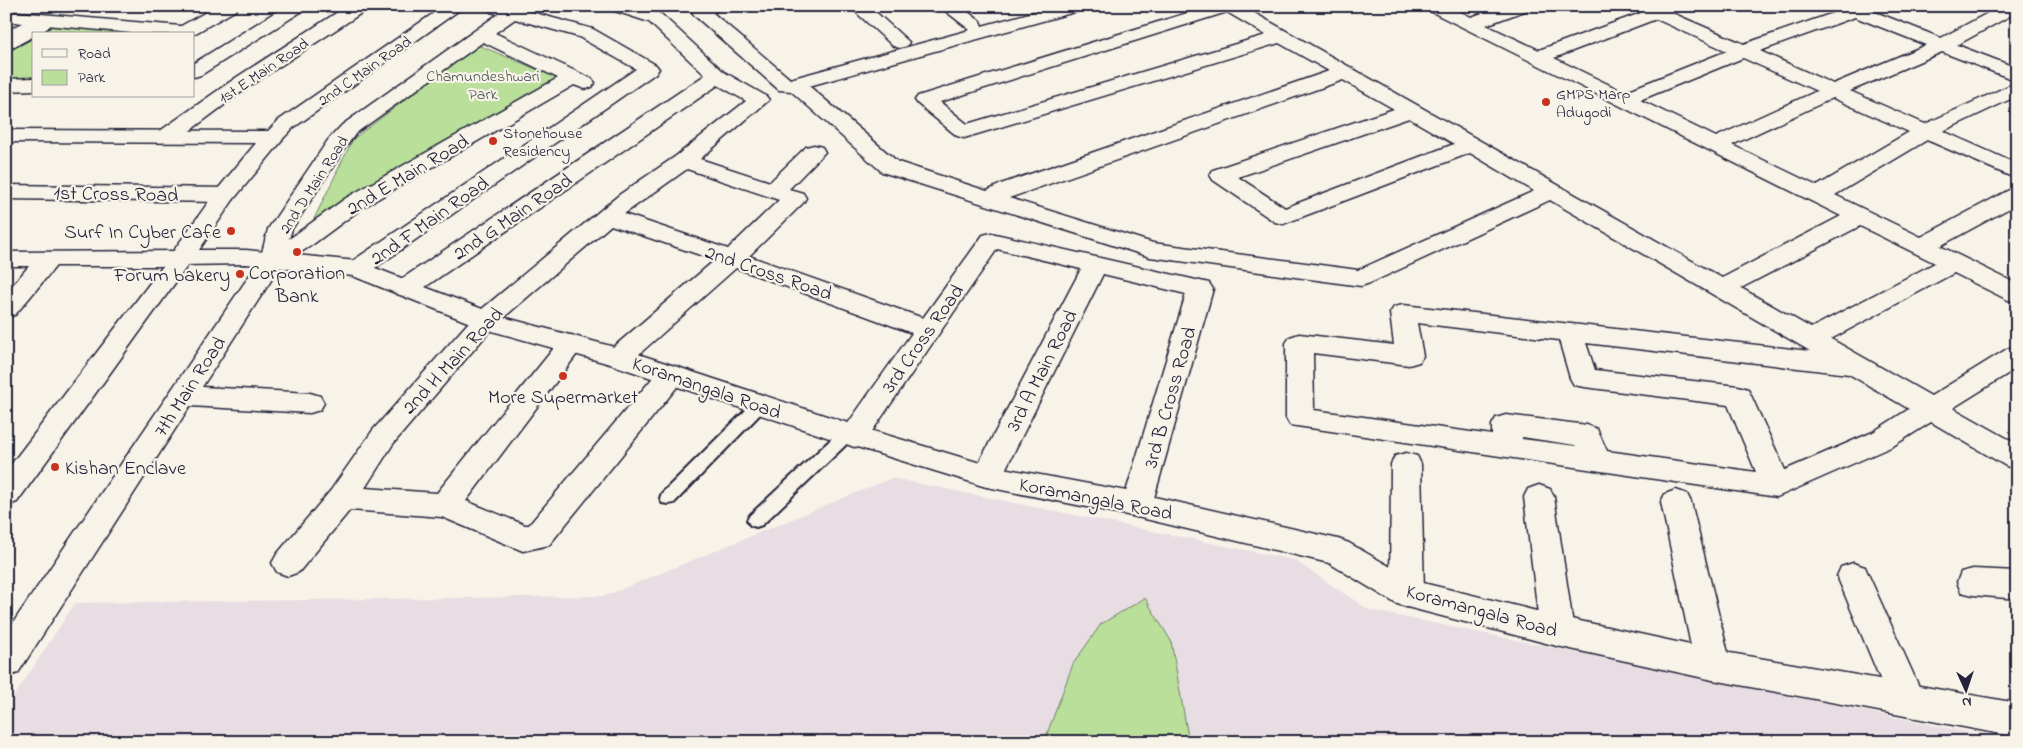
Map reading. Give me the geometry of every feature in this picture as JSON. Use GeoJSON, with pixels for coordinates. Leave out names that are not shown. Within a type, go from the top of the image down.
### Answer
{"type":"FeatureCollection","features":[{"type":"Feature","properties":{"kind":"street"},"geometry":{"type":"LineString","coordinates":[[185,32],[230,6]]}},
{"type":"Feature","properties":{"kind":"street"},"geometry":{"type":"LineString","coordinates":[[195,70],[298,6]]}},
{"type":"Feature","properties":{"kind":"street","name":"1st E Main Road"},"geometry":{"type":"LineString","coordinates":[[168,136],[244,81],[360,6]]}},
{"type":"Feature","properties":{"kind":"street","name":"2nd C Main Road"},"geometry":{"type":"LineString","coordinates":[[6,494],[225,195],[273,137],[286,124],[456,6]]}},
{"type":"Feature","properties":{"kind":"street"},"geometry":{"type":"LineString","coordinates":[[491,6],[513,12]]}},
{"type":"Feature","properties":{"kind":"street","name":"2nd H Main Road"},"geometry":{"type":"LineString","coordinates":[[288,563],[342,498],[383,436],[485,320],[609,218],[627,200],[684,161],[759,100],[717,76],[656,18],[618,6]]}},
{"type":"Feature","properties":{"kind":"street"},"geometry":{"type":"LineString","coordinates":[[714,6],[701,12],[786,86],[1076,6]]}},
{"type":"Feature","properties":{"kind":"street"},"geometry":{"type":"LineString","coordinates":[[858,6],[900,42]]}},
{"type":"Feature","properties":{"kind":"street"},"geometry":{"type":"LineString","coordinates":[[948,6],[974,25]]}},
{"type":"Feature","properties":{"kind":"street"},"geometry":{"type":"LineString","coordinates":[[1282,36],[964,132],[925,100],[1229,6],[1346,72],[2017,458]]}},
{"type":"Feature","properties":{"kind":"street"},"geometry":{"type":"LineString","coordinates":[[1434,6],[2017,294]]}},
{"type":"Feature","properties":{"kind":"street"},"geometry":{"type":"LineString","coordinates":[[1470,24],[1521,6]]}},
{"type":"Feature","properties":{"kind":"street"},"geometry":{"type":"LineString","coordinates":[[1538,57],[1649,10],[1676,6]]}},
{"type":"Feature","properties":{"kind":"street"},"geometry":{"type":"LineString","coordinates":[[1716,144],[1833,91],[1943,45],[2015,6]]}},
{"type":"Feature","properties":{"kind":"street"},"geometry":{"type":"LineString","coordinates":[[1624,99],[1848,8],[2017,74]]}},
{"type":"Feature","properties":{"kind":"street"},"geometry":{"type":"LineString","coordinates":[[1649,10],[2017,172]]}},
{"type":"Feature","properties":{"kind":"street","name":"2nd D Main Road"},"geometry":{"type":"LineString","coordinates":[[272,260],[280,228],[336,145],[349,129],[513,12]]}},
{"type":"Feature","properties":{"kind":"street","name":"2nd F Main Road"},"geometry":{"type":"LineString","coordinates":[[357,269],[649,69],[586,33],[513,12]]}},
{"type":"Feature","properties":{"kind":"street"},"geometry":{"type":"LineString","coordinates":[[6,16],[173,32]]}},
{"type":"Feature","properties":{"kind":"street"},"geometry":{"type":"LineString","coordinates":[[664,26],[691,16]]}},
{"type":"Feature","properties":{"kind":"street"},"geometry":{"type":"LineString","coordinates":[[6,40],[44,19]]}},
{"type":"Feature","properties":{"kind":"street"},"geometry":{"type":"LineString","coordinates":[[6,46],[44,24],[142,32]]}},
{"type":"Feature","properties":{"kind":"street"},"geometry":{"type":"LineString","coordinates":[[482,34],[572,78],[613,93]]}},
{"type":"Feature","properties":{"kind":"street"},"geometry":{"type":"LineString","coordinates":[[989,200],[1009,189],[1346,72]]}},
{"type":"Feature","properties":{"kind":"street","name":"2nd G Main Road"},"geometry":{"type":"LineString","coordinates":[[406,288],[717,76]]}},
{"type":"Feature","properties":{"kind":"street","name":"2nd E Main Road"},"geometry":{"type":"LineString","coordinates":[[272,260],[304,240],[354,203],[572,78]]}},
{"type":"Feature","properties":{"kind":"street"},"geometry":{"type":"LineString","coordinates":[[195,82],[244,81]]}},
{"type":"Feature","properties":{"kind":"street"},"geometry":{"type":"LineString","coordinates":[[6,83],[32,82]]}},
{"type":"Feature","properties":{"kind":"street"},"geometry":{"type":"LineString","coordinates":[[795,84],[890,167],[1150,250],[1360,278],[1552,191]]}},
{"type":"Feature","properties":{"kind":"street"},"geometry":{"type":"LineString","coordinates":[[1818,195],[1925,132],[2017,88]]}},
{"type":"Feature","properties":{"kind":"street"},"geometry":{"type":"LineString","coordinates":[[1412,110],[1221,175],[1282,217],[1472,145]]}},
{"type":"Feature","properties":{"kind":"street"},"geometry":{"type":"LineString","coordinates":[[6,136],[273,137]]}},
{"type":"Feature","properties":{"kind":"street"},"geometry":{"type":"LineString","coordinates":[[619,358],[732,258],[785,194],[814,152]]}},
{"type":"Feature","properties":{"kind":"street"},"geometry":{"type":"LineString","coordinates":[[684,161],[785,194]]}},
{"type":"Feature","properties":{"kind":"street","name":"1st Cross Road"},"geometry":{"type":"LineString","coordinates":[[6,192],[225,195]]}},
{"type":"Feature","properties":{"kind":"street"},"geometry":{"type":"LineString","coordinates":[[1922,246],[2017,195]]}},
{"type":"Feature","properties":{"kind":"street"},"geometry":{"type":"LineString","coordinates":[[1722,288],[1860,216]]}},
{"type":"Feature","properties":{"kind":"street","name":"2nd Cross Road"},"geometry":{"type":"LineString","coordinates":[[609,218],[732,258],[928,329]]}},
{"type":"Feature","properties":{"kind":"street","name":"3rd Cross Road"},"geometry":{"type":"LineString","coordinates":[[850,435],[991,240],[1096,265]]}},
{"type":"Feature","properties":{"kind":"street","name":"Koramangala Road"},"geometry":{"type":"LineString","coordinates":[[6,259],[246,257],[357,269],[485,320],[619,358],[850,435],[987,476],[1137,505],[1338,552],[1407,593],[1557,631],[1714,665],[2017,720]]}},
{"type":"Feature","properties":{"kind":"street"},"geometry":{"type":"LineString","coordinates":[[6,309],[49,260]]}},
{"type":"Feature","properties":{"kind":"street","name":"7th Main Road"},"geometry":{"type":"LineString","coordinates":[[6,662],[272,260]]}},
{"type":"Feature","properties":{"kind":"street"},"geometry":{"type":"LineString","coordinates":[[1810,339],[1954,263]]}},
{"type":"Feature","properties":{"kind":"street","name":"3rd B Cross Road"},"geometry":{"type":"LineString","coordinates":[[1096,265],[1200,289],[1137,505]]}},
{"type":"Feature","properties":{"kind":"street","name":"3rd A Main Road"},"geometry":{"type":"LineString","coordinates":[[987,476],[1096,265]]}},
{"type":"Feature","properties":{"kind":"street"},"geometry":{"type":"LineString","coordinates":[[1857,366],[1403,313],[1409,356],[1299,343],[1300,418],[1508,447],[1506,424],[1587,436],[1595,460],[1777,486],[1883,439],[2017,355]]}},
{"type":"Feature","properties":{"kind":"street"},"geometry":{"type":"LineString","coordinates":[[1570,332],[1584,378],[1738,396],[1777,486]]}},
{"type":"Feature","properties":{"kind":"street"},"geometry":{"type":"LineString","coordinates":[[445,505],[571,344]]}},
{"type":"Feature","properties":{"kind":"street"},"geometry":{"type":"LineString","coordinates":[[342,498],[445,505],[523,538],[538,536],[671,375]]}},
{"type":"Feature","properties":{"kind":"street"},"geometry":{"type":"LineString","coordinates":[[182,396],[310,403]]}},
{"type":"Feature","properties":{"kind":"street"},"geometry":{"type":"LineString","coordinates":[[1406,464],[1407,593]]}},
{"type":"Feature","properties":{"kind":"street"},"geometry":{"type":"LineString","coordinates":[[1539,497],[1557,631]]}},
{"type":"Feature","properties":{"kind":"street"},"geometry":{"type":"LineString","coordinates":[[1676,502],[1714,665]]}},
{"type":"Feature","properties":{"kind":"street"},"geometry":{"type":"LineString","coordinates":[[1853,576],[1907,700]]}},
{"type":"Feature","properties":{"kind":"street"},"geometry":{"type":"LineString","coordinates":[[1973,582],[2017,585]]}},
{"type":"Feature","properties":{"kind":"lane"},"geometry":{"type":"LineString","coordinates":[[668,498],[760,405]]}},
{"type":"Feature","properties":{"kind":"lane"},"geometry":{"type":"LineString","coordinates":[[756,520],[850,435]]}},
{"type":"Feature","properties":{"kind":"shaded area"},"geometry":{"type":"Polygon","coordinates":[[[892,478],[1294,560],[1369,610],[2016,742],[6,742],[6,709],[75,603],[605,596],[892,478]]]}},
{"type":"Feature","properties":{"kind":"green space"},"geometry":{"type":"Polygon","coordinates":[[[44,21],[157,32],[32,32],[32,83],[6,83],[6,42],[44,21]]]}},
{"type":"Feature","properties":{"kind":"green space","name":"Chamundeshwari Park"},"geometry":{"type":"Polygon","coordinates":[[[478,45],[558,78],[310,227],[353,139],[478,45]]]}},
{"type":"Feature","properties":{"kind":"green space"},"geometry":{"type":"Polygon","coordinates":[[[1145,598],[1171,641],[1189,742],[1044,742],[1073,664],[1101,624],[1145,598]]]}},
{"type":"Feature","properties":{"kind":"place","name":"GMPS Marp Adugodi"},"geometry":{"type":"Point","coordinates":[1546,102]}},
{"type":"Feature","properties":{"kind":"place","name":"Stonehouse Residency"},"geometry":{"type":"Point","coordinates":[493,141]}},
{"type":"Feature","properties":{"kind":"place","name":"Surf In Cyber Cafe"},"geometry":{"type":"Point","coordinates":[231,231]}},
{"type":"Feature","properties":{"kind":"place","name":"Corporation Bank"},"geometry":{"type":"Point","coordinates":[297,252]}},
{"type":"Feature","properties":{"kind":"place","name":"Forum bakery"},"geometry":{"type":"Point","coordinates":[240,274]}},
{"type":"Feature","properties":{"kind":"place","name":"More Supermarket"},"geometry":{"type":"Point","coordinates":[563,376]}},
{"type":"Feature","properties":{"kind":"place","name":"Kishan Enclave"},"geometry":{"type":"Point","coordinates":[55,467]}}]}
